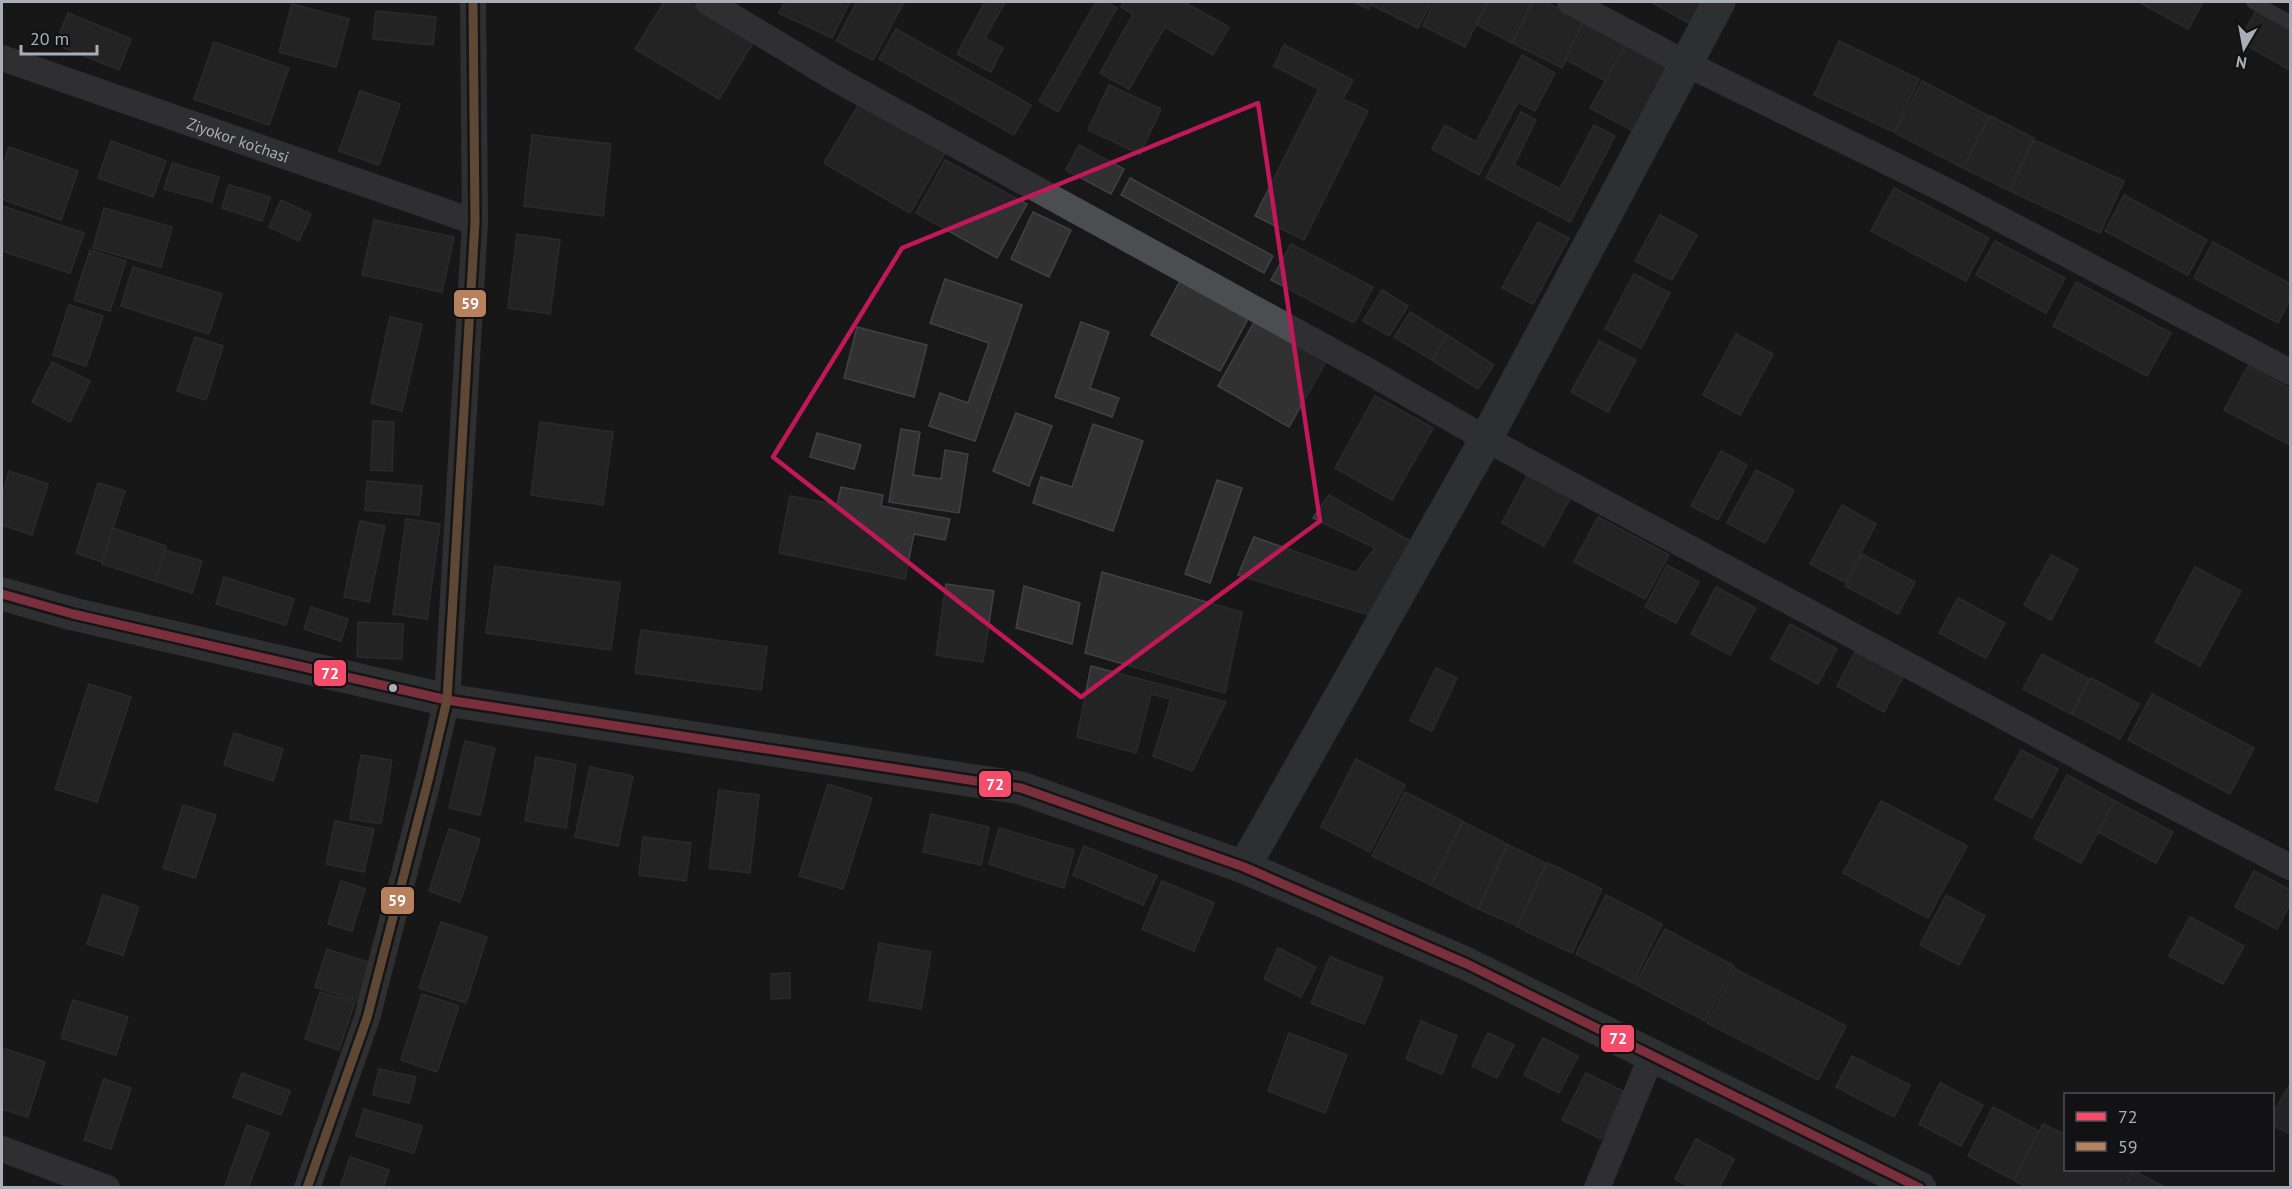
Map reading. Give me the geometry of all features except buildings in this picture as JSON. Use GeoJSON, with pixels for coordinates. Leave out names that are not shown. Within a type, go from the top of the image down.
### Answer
{"type":"FeatureCollection","features":[{"type":"Feature","properties":{"kind":"main road"},"geometry":{"type":"LineString","coordinates":[[1244,867],[1486,439],[1719,2]]}},
{"type":"Feature","properties":{"kind":"main road"},"geometry":{"type":"LineString","coordinates":[[2,594],[73,614],[447,700],[1021,788],[1244,867],[1467,964],[1920,1188]]}},
{"type":"Feature","properties":{"kind":"street"},"geometry":{"type":"LineString","coordinates":[[307,1188],[367,1018],[447,700],[475,222],[473,2]]}},
{"type":"Feature","properties":{"kind":"street"},"geometry":{"type":"LineString","coordinates":[[708,2],[838,80],[1368,371],[1486,439],[2096,766],[2290,867]]}},
{"type":"Feature","properties":{"kind":"street"},"geometry":{"type":"LineString","coordinates":[[1570,2],[1687,64],[1949,192],[2290,372]]}},
{"type":"Feature","properties":{"kind":"street","name":"Ziyokor ko'chasi"},"geometry":{"type":"LineString","coordinates":[[2,58],[475,222]]}},
{"type":"Feature","properties":{"kind":"street"},"geometry":{"type":"LineString","coordinates":[[1598,1188],[1652,1056]]}},
{"type":"Feature","properties":{"kind":"street"},"geometry":{"type":"LineString","coordinates":[[2,1149],[107,1188]]}},
{"type":"Feature","properties":{"kind":"lane"},"geometry":{"type":"LineString","coordinates":[[2253,2],[2290,22]]}},
{"type":"Feature","properties":{"kind":"highlighted area"},"geometry":{"type":"Polygon","coordinates":[[[1258,103],[1320,521],[1081,697],[773,457],[902,248],[1258,103]]]}},
{"type":"Feature","properties":{"kind":"transit line","name":"59"},"geometry":{"type":"LineString","coordinates":[[307,1188],[367,1018],[447,700],[475,222],[473,2]]}},
{"type":"Feature","properties":{"kind":"transit line","name":"72"},"geometry":{"type":"LineString","coordinates":[[2,594],[73,614],[447,700],[1021,788],[1244,867],[1467,964],[1920,1188]]}}]}
